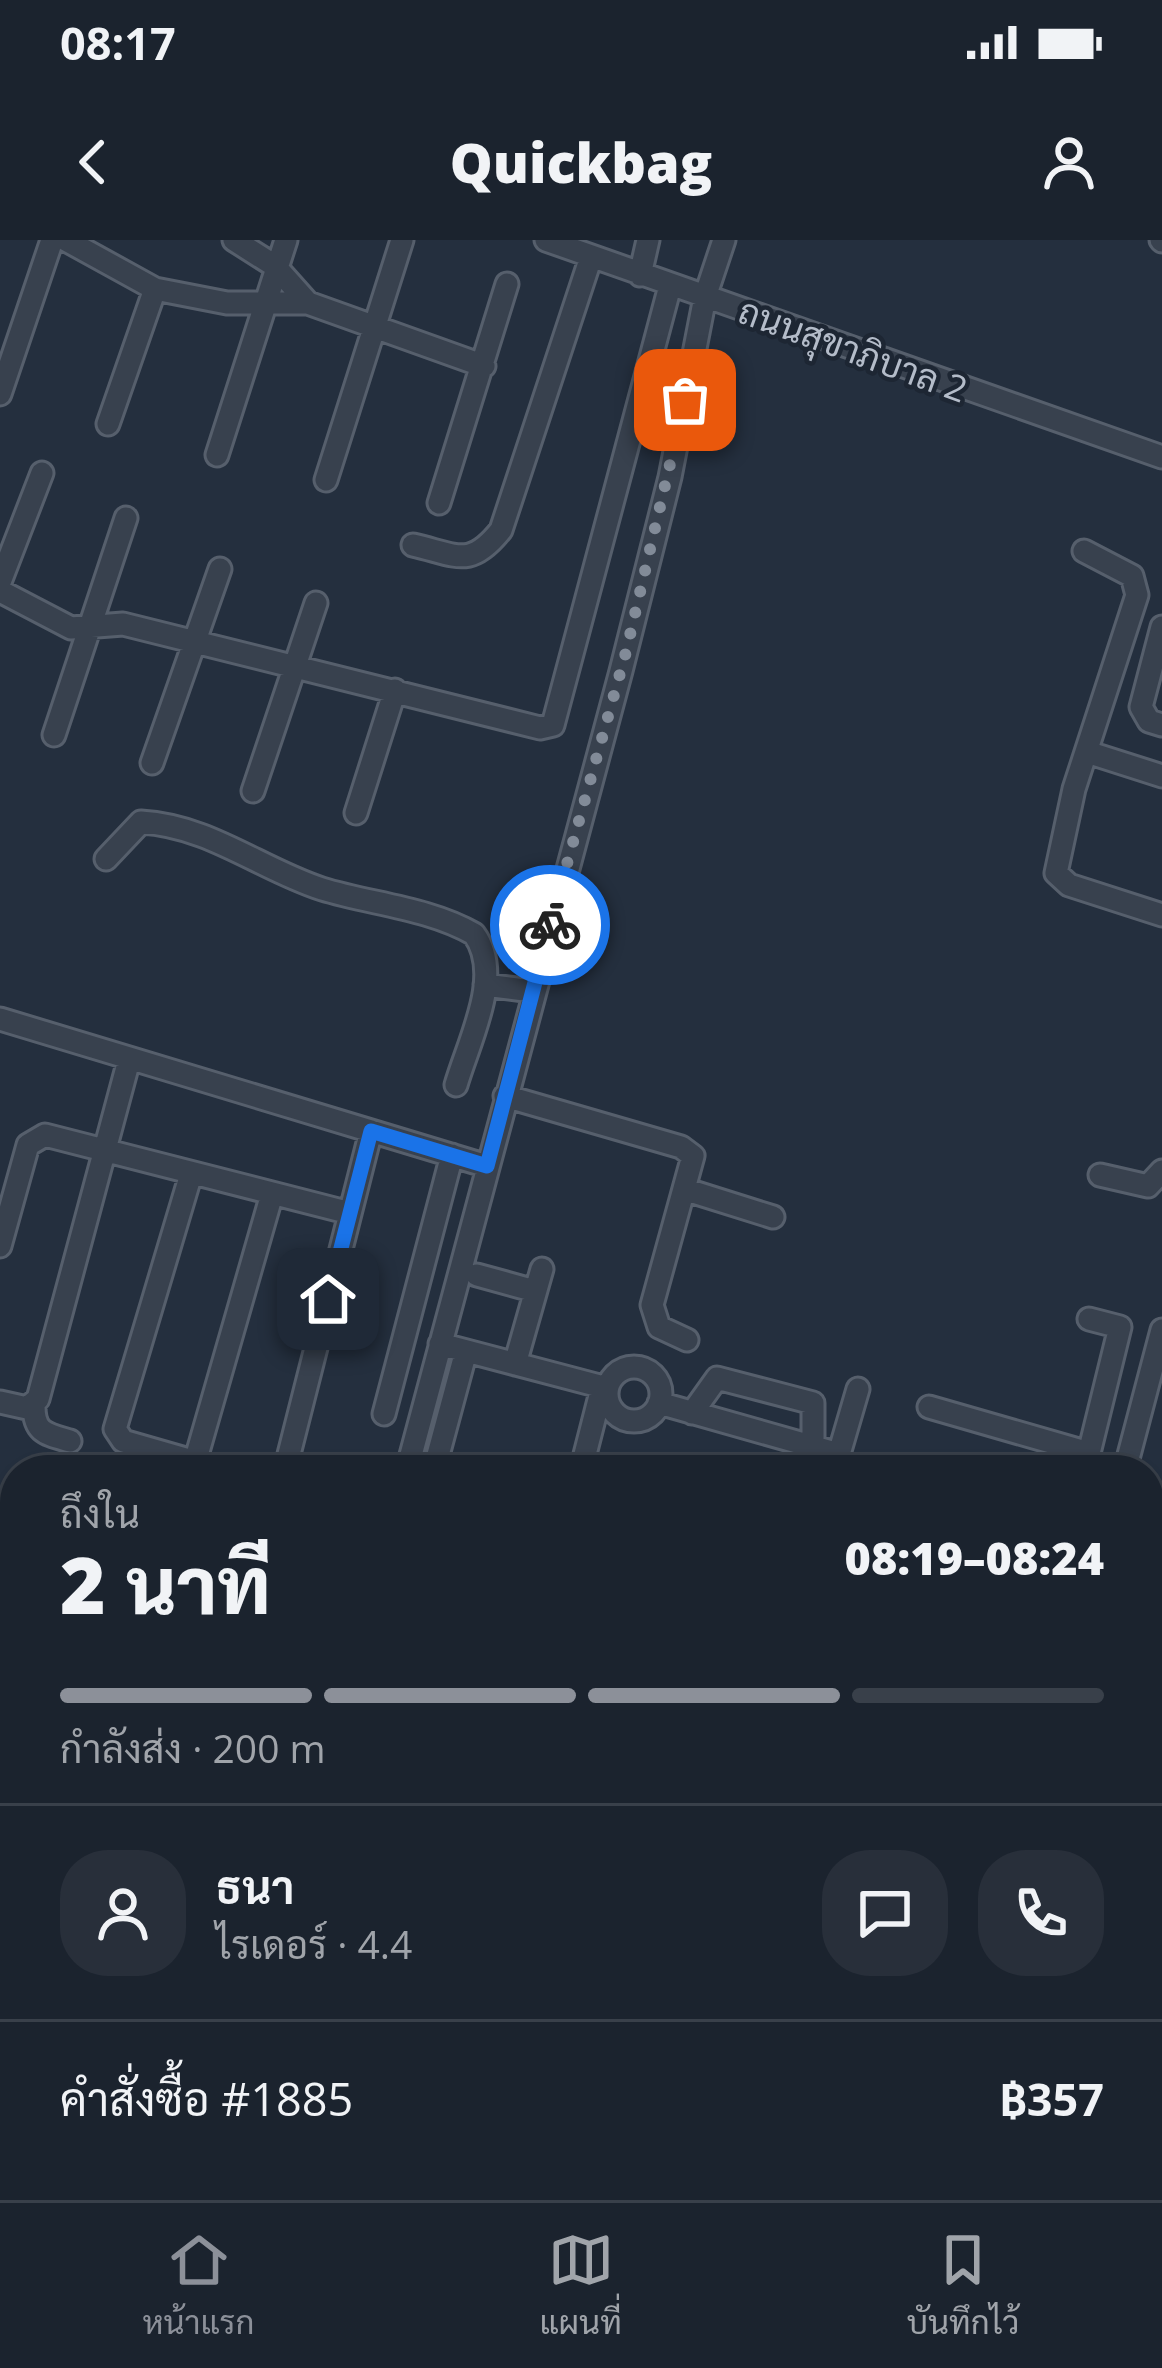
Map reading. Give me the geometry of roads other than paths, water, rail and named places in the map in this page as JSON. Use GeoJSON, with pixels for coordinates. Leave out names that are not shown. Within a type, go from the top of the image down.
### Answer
{"type":"FeatureCollection","features":[{"type":"Feature","properties":{"kind":"street"},"geometry":{"type":"LineString","coordinates":[[0,394],[52,240]]}},
{"type":"Feature","properties":{"kind":"street"},"geometry":{"type":"LineString","coordinates":[[66,240],[155,289],[196,299],[308,303],[484,366]]}},
{"type":"Feature","properties":{"kind":"street"},"geometry":{"type":"LineString","coordinates":[[233,240],[275,266],[308,303]]}},
{"type":"Feature","properties":{"kind":"street"},"geometry":{"type":"LineString","coordinates":[[217,455],[286,240]]}},
{"type":"Feature","properties":{"kind":"street"},"geometry":{"type":"LineString","coordinates":[[326,481],[402,240]]}},
{"type":"Feature","properties":{"kind":"street","name":"ถนนสุขาภิบาล 2"},"geometry":{"type":"LineString","coordinates":[[546,240],[594,250],[670,286],[1162,457]]}},
{"type":"Feature","properties":{"kind":"street"},"geometry":{"type":"LineString","coordinates":[[640,275],[649,240]]}},
{"type":"Feature","properties":{"kind":"street"},"geometry":{"type":"LineString","coordinates":[[410,1455],[670,477],[704,297],[724,240]]}},
{"type":"Feature","properties":{"kind":"street"},"geometry":{"type":"LineString","coordinates":[[413,545],[471,558],[483,553],[501,530],[594,250]]}},
{"type":"Feature","properties":{"kind":"street"},"geometry":{"type":"LineString","coordinates":[[439,503],[507,284]]}},
{"type":"Feature","properties":{"kind":"street"},"geometry":{"type":"LineString","coordinates":[[42,473],[0,587],[71,628],[123,624],[540,728],[553,725],[670,286]]}},
{"type":"Feature","properties":{"kind":"street"},"geometry":{"type":"LineString","coordinates":[[108,424],[155,289]]}},
{"type":"Feature","properties":{"kind":"street"},"geometry":{"type":"LineString","coordinates":[[54,735],[126,518]]}},
{"type":"Feature","properties":{"kind":"street"},"geometry":{"type":"LineString","coordinates":[[1084,551],[1123,568],[1137,585],[1060,838],[1055,861],[1059,880],[1162,915]]}},
{"type":"Feature","properties":{"kind":"street"},"geometry":{"type":"LineString","coordinates":[[152,763],[220,569]]}},
{"type":"Feature","properties":{"kind":"street"},"geometry":{"type":"LineString","coordinates":[[253,791],[316,603]]}},
{"type":"Feature","properties":{"kind":"street"},"geometry":{"type":"LineString","coordinates":[[1141,707],[1162,626]]}},
{"type":"Feature","properties":{"kind":"street"},"geometry":{"type":"LineString","coordinates":[[356,813],[395,690]]}},
{"type":"Feature","properties":{"kind":"street"},"geometry":{"type":"LineString","coordinates":[[1106,699],[1141,707],[1150,721],[1162,725]]}},
{"type":"Feature","properties":{"kind":"street"},"geometry":{"type":"LineString","coordinates":[[1087,752],[1162,776]]}},
{"type":"Feature","properties":{"kind":"street"},"geometry":{"type":"LineString","coordinates":[[106,859],[140,821],[167,824],[254,854],[285,875],[322,889],[459,925],[483,946],[485,986],[456,1085]]}},
{"type":"Feature","properties":{"kind":"street"},"geometry":{"type":"LineString","coordinates":[[485,986],[532,991]]}},
{"type":"Feature","properties":{"kind":"street"},"geometry":{"type":"LineString","coordinates":[[0,1019],[487,1166]]}},
{"type":"Feature","properties":{"kind":"street"},"geometry":{"type":"LineString","coordinates":[[70,1441],[41,1432],[34,1423],[34,1406],[129,1060]]}},
{"type":"Feature","properties":{"kind":"street"},"geometry":{"type":"LineString","coordinates":[[505,1096],[689,1151],[694,1162],[652,1305],[659,1328],[687,1340]]}},
{"type":"Feature","properties":{"kind":"street"},"geometry":{"type":"LineString","coordinates":[[289,1455],[371,1131]]}},
{"type":"Feature","properties":{"kind":"street"},"geometry":{"type":"LineString","coordinates":[[0,1246],[28,1145],[45,1135],[350,1213]]}},
{"type":"Feature","properties":{"kind":"street"},"geometry":{"type":"LineString","coordinates":[[384,1414],[452,1155]]}},
{"type":"Feature","properties":{"kind":"street"},"geometry":{"type":"LineString","coordinates":[[1100,1175],[1148,1186],[1162,1171]]}},
{"type":"Feature","properties":{"kind":"street"},"geometry":{"type":"LineString","coordinates":[[171,1455],[123,1441],[116,1430],[191,1174]]}},
{"type":"Feature","properties":{"kind":"street"},"geometry":{"type":"LineString","coordinates":[[687,1190],[773,1217]]}},
{"type":"Feature","properties":{"kind":"street"},"geometry":{"type":"LineString","coordinates":[[197,1455],[272,1194]]}},
{"type":"Feature","properties":{"kind":"street"},"geometry":{"type":"LineString","coordinates":[[477,1275],[538,1280],[515,1364]]}},
{"type":"Feature","properties":{"kind":"street"},"geometry":{"type":"LineString","coordinates":[[929,1407],[1089,1453],[1120,1328],[1089,1319]]}},
{"type":"Feature","properties":{"kind":"street"},"geometry":{"type":"LineString","coordinates":[[1129,1455],[1162,1330]]}},
{"type":"Feature","properties":{"kind":"street"},"geometry":{"type":"LineString","coordinates":[[440,1344],[605,1387]]}},
{"type":"Feature","properties":{"kind":"street"},"geometry":{"type":"LineString","coordinates":[[438,1455],[466,1351]]}},
{"type":"Feature","properties":{"kind":"street"},"geometry":{"type":"LineString","coordinates":[[585,1455],[605,1387],[623,1369],[641,1368],[660,1386],[659,1403],[649,1417],[624,1419],[610,1408],[605,1387]]}},
{"type":"Feature","properties":{"kind":"street"},"geometry":{"type":"LineString","coordinates":[[692,1413],[717,1378],[813,1403],[813,1447]]}},
{"type":"Feature","properties":{"kind":"street"},"geometry":{"type":"LineString","coordinates":[[659,1403],[839,1454],[858,1389]]}},
{"type":"Feature","properties":{"kind":"street"},"geometry":{"type":"LineString","coordinates":[[0,1402],[34,1406]]}},
{"type":"Feature","properties":{"kind":"street"},"geometry":{"type":"LineString","coordinates":[[1102,1402],[1140,1412]]}}]}
